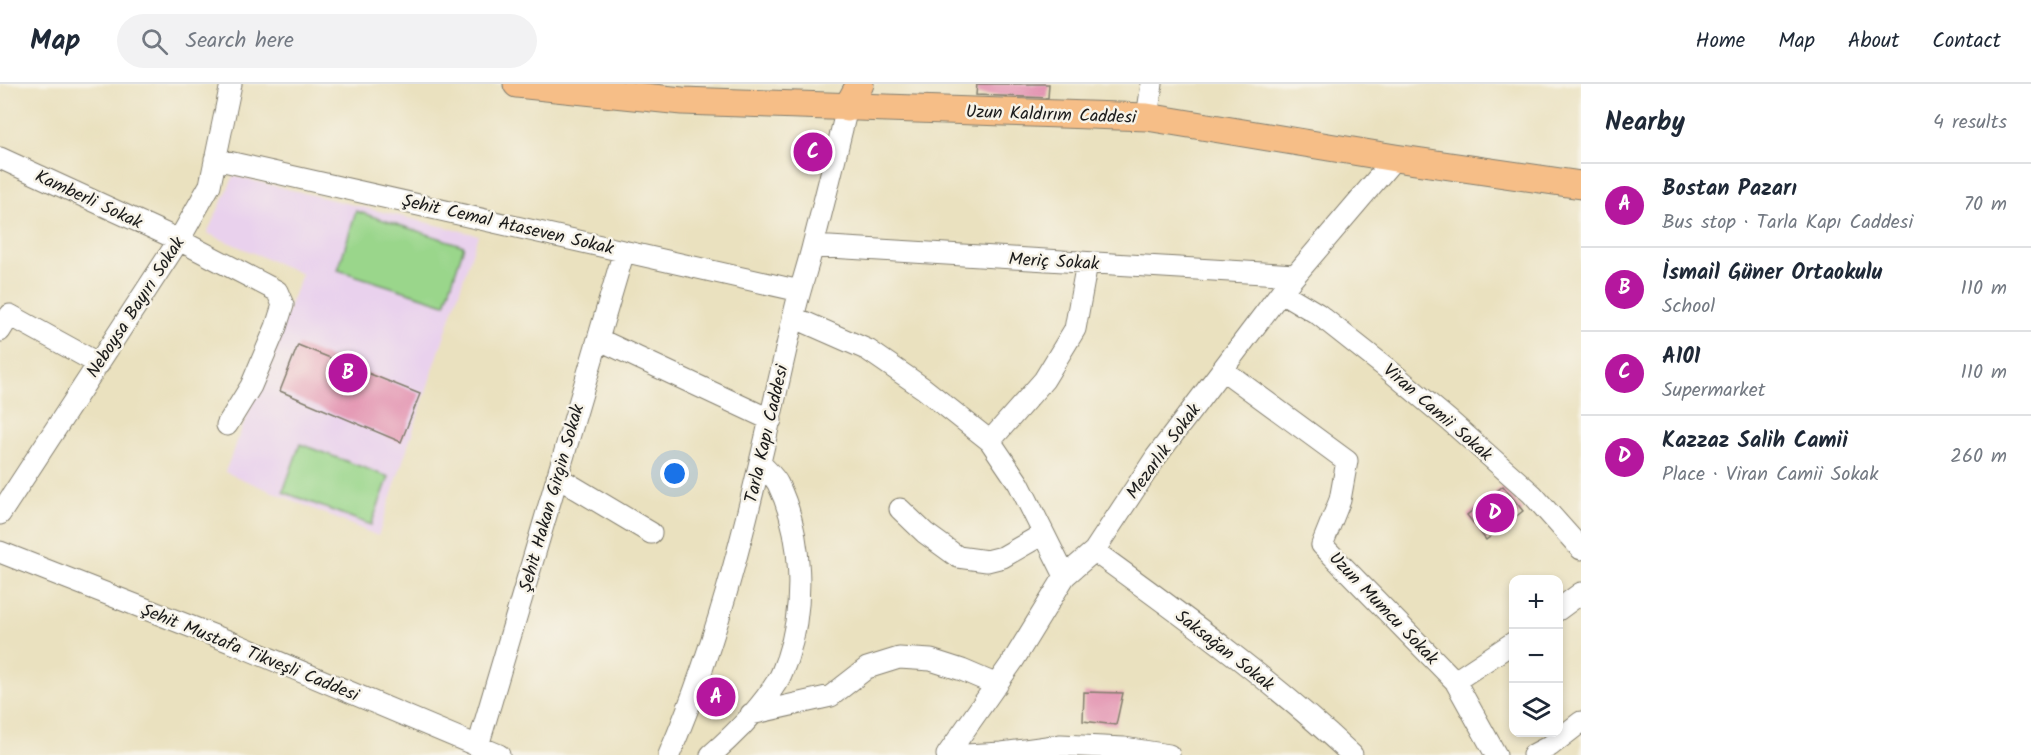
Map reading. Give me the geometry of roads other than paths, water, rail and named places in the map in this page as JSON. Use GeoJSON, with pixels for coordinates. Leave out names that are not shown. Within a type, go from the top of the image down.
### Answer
{"type":"FeatureCollection","features":[{"type":"Feature","properties":{"kind":"main road","name":"Uzun Kaldırım Caddesi"},"geometry":{"type":"LineString","coordinates":[[517,84],[659,92],[847,108],[1147,117],[1395,158],[1581,185]]}},
{"type":"Feature","properties":{"kind":"main road"},"geometry":{"type":"LineString","coordinates":[[847,108],[860,84]]}},
{"type":"Feature","properties":{"kind":"street","name":"Neboysa Bayırı Sokak"},"geometry":{"type":"LineString","coordinates":[[0,514],[179,240],[210,185],[231,84]]}},
{"type":"Feature","properties":{"kind":"street"},"geometry":{"type":"LineString","coordinates":[[1147,117],[1152,84]]}},
{"type":"Feature","properties":{"kind":"street","name":"Tarla Kapı Caddesi"},"geometry":{"type":"LineString","coordinates":[[669,755],[703,670],[744,531],[793,317],[847,108]]}},
{"type":"Feature","properties":{"kind":"street","name":"Kamberli Sokak"},"geometry":{"type":"LineString","coordinates":[[0,158],[179,240],[277,291],[283,305],[251,386],[227,425]]}},
{"type":"Feature","properties":{"kind":"street","name":"Mezarlık Sokak"},"geometry":{"type":"LineString","coordinates":[[947,755],[997,685],[1065,576],[1094,551],[1155,457],[1288,284],[1395,158]]}},
{"type":"Feature","properties":{"kind":"street","name":"Şehit Cemal Ataseven Sokak"},"geometry":{"type":"LineString","coordinates":[[216,159],[800,291]]}},
{"type":"Feature","properties":{"kind":"street","name":"Meriç Sokak"},"geometry":{"type":"LineString","coordinates":[[813,246],[1087,262],[1288,284]]}},
{"type":"Feature","properties":{"kind":"street","name":"Şehit Hakan Girgin Sokak"},"geometry":{"type":"LineString","coordinates":[[478,746],[624,251]]}},
{"type":"Feature","properties":{"kind":"street"},"geometry":{"type":"LineString","coordinates":[[990,441],[1044,380],[1075,329],[1087,262]]}},
{"type":"Feature","properties":{"kind":"street","name":"Viran Camii Sokak"},"geometry":{"type":"LineString","coordinates":[[1288,284],[1318,314],[1451,422],[1532,494],[1581,549]]}},
{"type":"Feature","properties":{"kind":"street"},"geometry":{"type":"LineString","coordinates":[[0,331],[10,315],[99,364]]}},
{"type":"Feature","properties":{"kind":"street"},"geometry":{"type":"LineString","coordinates":[[793,317],[868,350],[923,388],[990,441],[1019,484],[1065,576]]}},
{"type":"Feature","properties":{"kind":"street"},"geometry":{"type":"LineString","coordinates":[[598,339],[771,420]]}},
{"type":"Feature","properties":{"kind":"street","name":"Uzun Mumcu Sokak"},"geometry":{"type":"LineString","coordinates":[[1223,370],[1347,461],[1340,500],[1322,545],[1455,681],[1496,755]]}},
{"type":"Feature","properties":{"kind":"street"},"geometry":{"type":"LineString","coordinates":[[711,755],[751,714],[780,679],[793,641],[799,605],[799,572],[792,520],[777,482],[760,463]]}},
{"type":"Feature","properties":{"kind":"street"},"geometry":{"type":"LineString","coordinates":[[557,477],[651,534]]}},
{"type":"Feature","properties":{"kind":"street"},"geometry":{"type":"LineString","coordinates":[[900,509],[925,533],[958,557],[987,561],[1003,557],[1043,534]]}},
{"type":"Feature","properties":{"kind":"street","name":"Saksağan Sokak"},"geometry":{"type":"LineString","coordinates":[[1094,551],[1255,673],[1352,755]]}},
{"type":"Feature","properties":{"kind":"street","name":"Şehit Mustafa Tikveşli Caddesi"},"geometry":{"type":"LineString","coordinates":[[0,552],[238,645],[499,755]]}},
{"type":"Feature","properties":{"kind":"street"},"geometry":{"type":"LineString","coordinates":[[1563,606],[1581,593]]}},
{"type":"Feature","properties":{"kind":"street"},"geometry":{"type":"LineString","coordinates":[[1455,681],[1509,645]]}},
{"type":"Feature","properties":{"kind":"street"},"geometry":{"type":"LineString","coordinates":[[751,714],[831,696],[867,668],[900,658],[931,660],[997,685]]}},
{"type":"Feature","properties":{"kind":"street"},"geometry":{"type":"LineString","coordinates":[[1533,755],[1550,746],[1581,722]]}},
{"type":"Feature","properties":{"kind":"street"},"geometry":{"type":"LineString","coordinates":[[966,755],[1061,745],[1124,748],[1169,755]]}},
{"type":"Feature","properties":{"kind":"place","name":"A101"},"geometry":{"type":"Point","coordinates":[813,152]}},
{"type":"Feature","properties":{"kind":"place","name":"İsmail Güner Ortaokulu"},"geometry":{"type":"Point","coordinates":[348,373]}},
{"type":"Feature","properties":{"kind":"place","name":"Kazzaz Salih Camii"},"geometry":{"type":"Point","coordinates":[1495,513]}},
{"type":"Feature","properties":{"kind":"place","name":"Bostan Pazarı"},"geometry":{"type":"Point","coordinates":[716,697]}}]}
